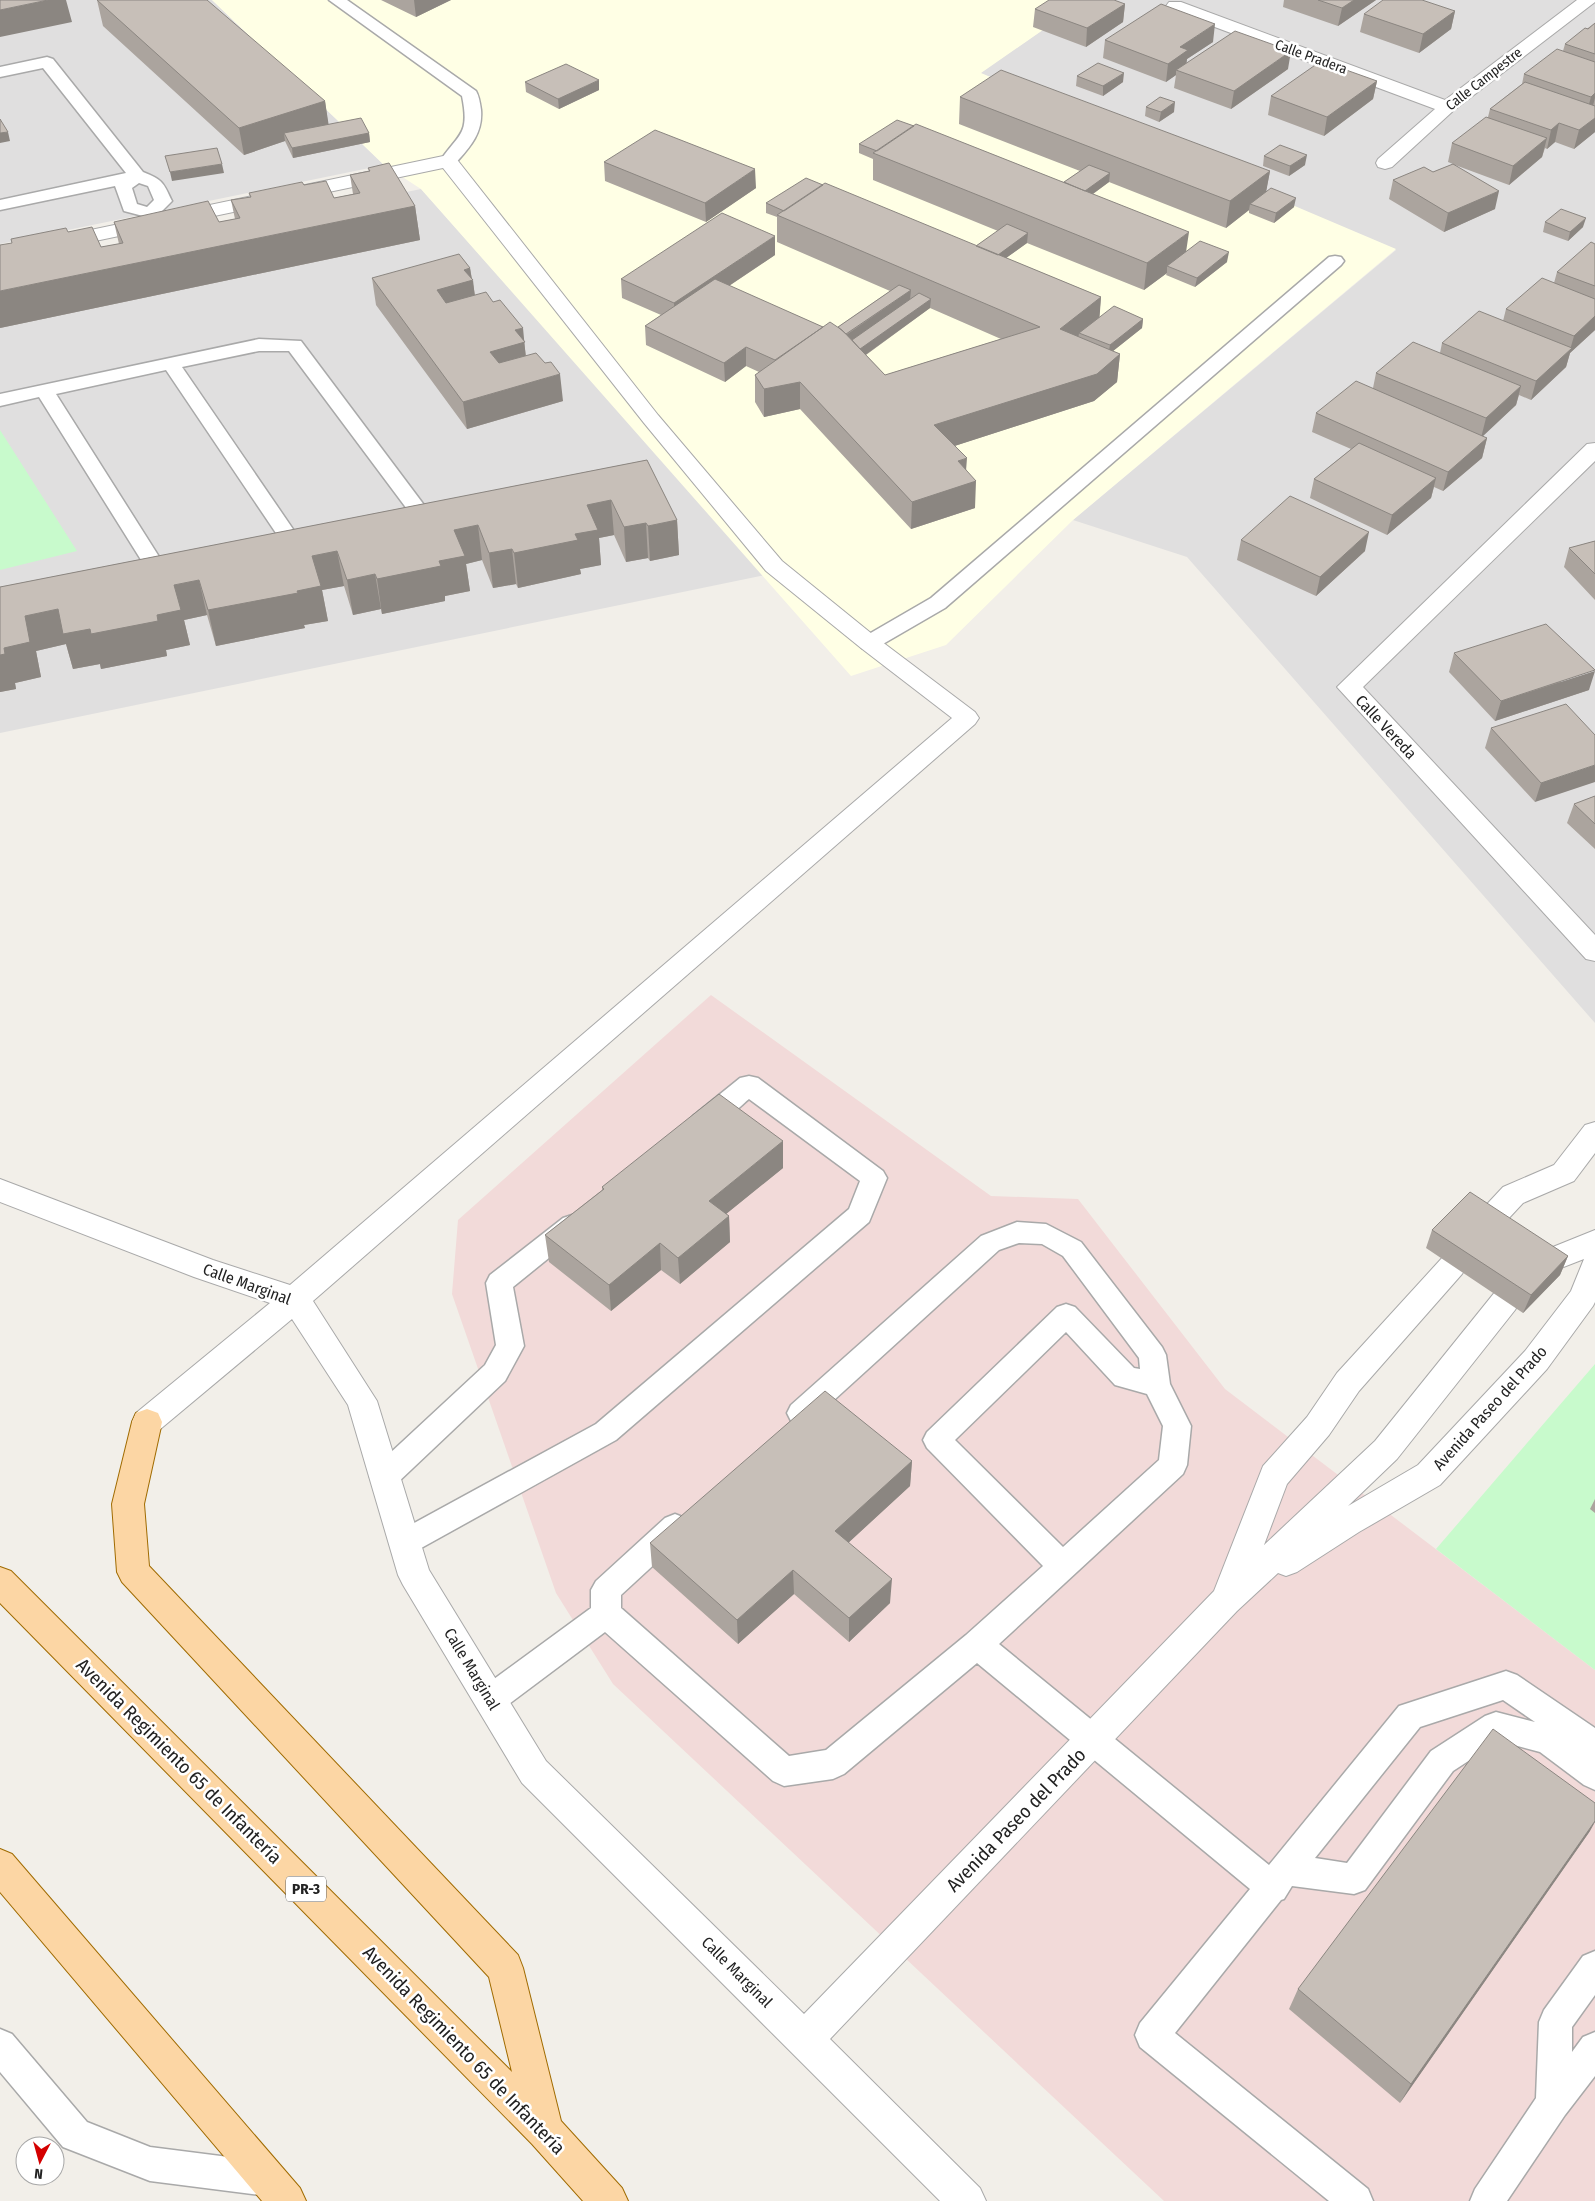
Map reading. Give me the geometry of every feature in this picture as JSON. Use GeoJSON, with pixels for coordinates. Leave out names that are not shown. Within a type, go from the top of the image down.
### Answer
{"type":"FeatureCollection","features":[{"type":"Feature","properties":{"kind":"main road"},"geometry":{"type":"LineString","coordinates":[[147,1422],[128,1504],[132,1572],[505,1968],[545,2130]]}},
{"type":"Feature","properties":{"kind":"main road","name":"Avenida Regimiento 65 de Infantería"},"geometry":{"type":"LineString","coordinates":[[0,1581],[545,2130],[609,2201]]}},
{"type":"Feature","properties":{"kind":"main road"},"geometry":{"type":"LineString","coordinates":[[0,1866],[277,2190]]}},
{"type":"Feature","properties":{"kind":"street","name":"Calle Campestre"},"geometry":{"type":"LineString","coordinates":[[1384,163],[1447,107],[1588,0]]}},
{"type":"Feature","properties":{"kind":"street","name":"Calle Pradera"},"geometry":{"type":"LineString","coordinates":[[1175,6],[1447,107]]}},
{"type":"Feature","properties":{"kind":"street"},"geometry":{"type":"LineString","coordinates":[[0,255],[152,218],[448,161],[651,419],[774,566],[869,643],[967,718],[295,1299],[147,1422]]}},
{"type":"Feature","properties":{"kind":"street","name":"Calle Vereda"},"geometry":{"type":"LineString","coordinates":[[1595,450],[1349,687],[1595,952]]}},
{"type":"Feature","properties":{"kind":"street"},"geometry":{"type":"LineString","coordinates":[[1485,1225],[1513,1195],[1564,1173],[1595,1132]]}},
{"type":"Feature","properties":{"kind":"street","name":"Calle Marginal"},"geometry":{"type":"LineString","coordinates":[[0,1190],[204,1269],[295,1299],[362,1401],[414,1575],[534,1772],[967,2201]]}},
{"type":"Feature","properties":{"kind":"street"},"geometry":{"type":"LineString","coordinates":[[1543,1263],[1595,1242]]}},
{"type":"Feature","properties":{"kind":"street","name":"Avenida Paseo del Prado"},"geometry":{"type":"LineString","coordinates":[[1226,1601],[1274,1476],[1318,1426],[1348,1382],[1452,1266]]}},
{"type":"Feature","properties":{"kind":"street","name":"Avenida Paseo del Prado"},"geometry":{"type":"LineString","coordinates":[[1226,1601],[1348,1522],[1429,1475],[1536,1360],[1583,1297],[1595,1266]]}},
{"type":"Feature","properties":{"kind":"street","name":"Avenida Paseo del Prado"},"geometry":{"type":"LineString","coordinates":[[805,2039],[1226,1601],[1386,1450],[1505,1301]]}},
{"type":"Feature","properties":{"kind":"lane"},"geometry":{"type":"LineString","coordinates":[[337,0],[470,94],[474,113],[470,139],[448,161]]}},
{"type":"Feature","properties":{"kind":"lane"},"geometry":{"type":"LineString","coordinates":[[0,72],[47,62],[137,176],[155,183],[163,201],[152,218],[130,207],[123,188],[137,176]]}},
{"type":"Feature","properties":{"kind":"lane"},"geometry":{"type":"LineString","coordinates":[[0,205],[137,176]]}},
{"type":"Feature","properties":{"kind":"lane"},"geometry":{"type":"LineString","coordinates":[[869,643],[938,603],[1335,261]]}},
{"type":"Feature","properties":{"kind":"lane"},"geometry":{"type":"LineString","coordinates":[[0,400],[259,346],[294,345],[408,511],[437,505]]}},
{"type":"Feature","properties":{"kind":"lane"},"geometry":{"type":"LineString","coordinates":[[171,364],[286,535]]}},
{"type":"Feature","properties":{"kind":"lane"},"geometry":{"type":"LineString","coordinates":[[45,391],[153,563]]}},
{"type":"Feature","properties":{"kind":"lane"},"geometry":{"type":"LineString","coordinates":[[404,1543],[606,1432],[860,1215],[874,1178],[749,1085],[687,1135]]}},
{"type":"Feature","properties":{"kind":"lane"},"geometry":{"type":"LineString","coordinates":[[384,1477],[495,1373],[510,1346],[499,1283],[593,1209]]}},
{"type":"Feature","properties":{"kind":"lane"},"geometry":{"type":"LineString","coordinates":[[694,1510],[606,1590],[606,1614],[784,1771],[833,1764],[977,1645],[1173,1465],[1177,1426],[1156,1385],[1152,1354],[1072,1250],[1046,1234],[1016,1232],[990,1243],[783,1430]]}},
{"type":"Feature","properties":{"kind":"lane"},"geometry":{"type":"LineString","coordinates":[[1063,1566],[937,1440],[1066,1315],[1125,1377],[1156,1385]]}},
{"type":"Feature","properties":{"kind":"lane"},"geometry":{"type":"LineString","coordinates":[[490,1700],[606,1614]]}},
{"type":"Feature","properties":{"kind":"lane"},"geometry":{"type":"LineString","coordinates":[[977,1645],[1092,1741],[1280,1879],[1354,1879],[1442,1762],[1496,1726],[1548,1740],[1595,1774]]}},
{"type":"Feature","properties":{"kind":"lane"},"geometry":{"type":"LineString","coordinates":[[1356,2201],[1152,2035],[1410,1716],[1506,1685],[1595,1746]]}},
{"type":"Feature","properties":{"kind":"lane"},"geometry":{"type":"LineString","coordinates":[[1553,2103],[1556,2022],[1595,1967]]}},
{"type":"Feature","properties":{"kind":"lane"},"geometry":{"type":"LineString","coordinates":[[0,2046],[75,2135],[150,2164],[277,2190]]}},
{"type":"Feature","properties":{"kind":"lane"},"geometry":{"type":"LineString","coordinates":[[1487,2201],[1553,2103],[1595,2049]]}},
{"type":"Feature","properties":{"kind":"shaded area"},"geometry":{"type":"Polygon","coordinates":[[[0,0],[212,0],[384,165],[0,244],[0,0]]]}},
{"type":"Feature","properties":{"kind":"shaded area"},"geometry":{"type":"Polygon","coordinates":[[[212,0],[1086,0],[981,73],[1396,249],[1073,520],[946,645],[851,676],[421,189],[384,165],[212,0]]]}},
{"type":"Feature","properties":{"kind":"shaded area"},"geometry":{"type":"Polygon","coordinates":[[[1086,0],[1595,0],[1595,1023],[1187,557],[1073,520],[1396,250],[980,73],[1086,0]]]}},
{"type":"Feature","properties":{"kind":"shaded area"},"geometry":{"type":"Polygon","coordinates":[[[421,189],[765,575],[0,733],[0,276],[421,189]]]}},
{"type":"Feature","properties":{"kind":"shaded area"},"geometry":{"type":"Polygon","coordinates":[[[711,995],[991,1196],[1078,1199],[1225,1389],[1595,1670],[1595,2201],[1164,2201],[613,1684],[556,1593],[452,1294],[458,1220],[711,995]]]}},
{"type":"Feature","properties":{"kind":"green space"},"geometry":{"type":"Polygon","coordinates":[[[0,430],[77,551],[0,570],[0,430]]]}},
{"type":"Feature","properties":{"kind":"green space"},"geometry":{"type":"Polygon","coordinates":[[[1595,1364],[1595,1670],[1436,1549],[1595,1364]]]}},
{"type":"Feature","properties":{"kind":"building"},"geometry":{"type":"Polygon","coordinates":[[[0,0],[48,0],[0,10],[0,0]]]}},
{"type":"Feature","properties":{"kind":"building"},"geometry":{"type":"Polygon","coordinates":[[[97,0],[207,0],[325,101],[239,128],[97,0]]]}},
{"type":"Feature","properties":{"kind":"building"},"geometry":{"type":"Polygon","coordinates":[[[1049,0],[1114,0],[1125,4],[1087,28],[1035,9],[1049,0]]]}},
{"type":"Feature","properties":{"kind":"building"},"geometry":{"type":"Polygon","coordinates":[[[1318,0],[1354,0],[1342,8],[1318,0]]]}},
{"type":"Feature","properties":{"kind":"building"},"geometry":{"type":"Polygon","coordinates":[[[1383,0],[1422,0],[1455,11],[1423,34],[1364,14],[1383,0]]]}},
{"type":"Feature","properties":{"kind":"building"},"geometry":{"type":"Polygon","coordinates":[[[1161,4],[1215,24],[1180,47],[1188,50],[1168,64],[1105,40],[1161,4]]]}},
{"type":"Feature","properties":{"kind":"building"},"geometry":{"type":"Polygon","coordinates":[[[1595,23],[1595,54],[1565,44],[1585,28],[1588,29],[1595,23]]]}},
{"type":"Feature","properties":{"kind":"building"},"geometry":{"type":"Polygon","coordinates":[[[1235,31],[1291,51],[1234,91],[1176,70],[1235,31]]]}},
{"type":"Feature","properties":{"kind":"building"},"geometry":{"type":"Polygon","coordinates":[[[1557,49],[1595,62],[1595,93],[1591,97],[1524,74],[1557,49]]]}},
{"type":"Feature","properties":{"kind":"building"},"geometry":{"type":"Polygon","coordinates":[[[1321,61],[1377,81],[1327,117],[1271,96],[1321,61]]]}},
{"type":"Feature","properties":{"kind":"building"},"geometry":{"type":"Polygon","coordinates":[[[1098,63],[1124,73],[1103,86],[1077,76],[1098,63]]]}},
{"type":"Feature","properties":{"kind":"building"},"geometry":{"type":"Polygon","coordinates":[[[566,64],[599,80],[558,99],[525,82],[566,64]]]}},
{"type":"Feature","properties":{"kind":"building"},"geometry":{"type":"Polygon","coordinates":[[[1001,70],[1270,171],[1230,201],[960,97],[1001,70]]]}},
{"type":"Feature","properties":{"kind":"building"},"geometry":{"type":"Polygon","coordinates":[[[1525,82],[1595,106],[1595,118],[1579,130],[1559,123],[1551,130],[1490,109],[1525,82]]]}},
{"type":"Feature","properties":{"kind":"building"},"geometry":{"type":"Polygon","coordinates":[[[1160,97],[1175,102],[1161,112],[1146,107],[1160,97]]]}},
{"type":"Feature","properties":{"kind":"building"},"geometry":{"type":"Polygon","coordinates":[[[1486,117],[1547,138],[1513,166],[1452,143],[1486,117]]]}},
{"type":"Feature","properties":{"kind":"building"},"geometry":{"type":"Polygon","coordinates":[[[361,118],[369,133],[292,148],[284,133],[361,118]]]}},
{"type":"Feature","properties":{"kind":"building"},"geometry":{"type":"Polygon","coordinates":[[[0,119],[8,132],[0,133],[0,119]]]}},
{"type":"Feature","properties":{"kind":"building"},"geometry":{"type":"Polygon","coordinates":[[[897,120],[914,126],[877,151],[859,144],[897,120]]]}},
{"type":"Feature","properties":{"kind":"building"},"geometry":{"type":"Polygon","coordinates":[[[916,124],[1189,232],[1147,263],[873,153],[916,124]]]}},
{"type":"Feature","properties":{"kind":"building"},"geometry":{"type":"Polygon","coordinates":[[[655,130],[755,169],[705,203],[604,162],[655,130]]]}},
{"type":"Feature","properties":{"kind":"building"},"geometry":{"type":"Polygon","coordinates":[[[1280,145],[1307,155],[1290,166],[1264,156],[1280,145]]]}},
{"type":"Feature","properties":{"kind":"building"},"geometry":{"type":"Polygon","coordinates":[[[217,148],[222,164],[170,172],[165,156],[217,148]]]}},
{"type":"Feature","properties":{"kind":"building"},"geometry":{"type":"Polygon","coordinates":[[[389,163],[415,206],[0,291],[0,245],[12,243],[11,239],[66,228],[68,232],[92,227],[101,247],[123,243],[114,222],[208,201],[219,222],[240,218],[231,200],[251,197],[249,193],[302,182],[304,185],[326,181],[334,198],[360,193],[350,175],[370,171],[368,168],[389,163]]]}},
{"type":"Feature","properties":{"kind":"building"},"geometry":{"type":"Polygon","coordinates":[[[1453,164],[1499,191],[1448,213],[1393,180],[1424,167],[1433,172],[1453,164]]]}},
{"type":"Feature","properties":{"kind":"building"},"geometry":{"type":"Polygon","coordinates":[[[1089,165],[1110,173],[1085,191],[1064,182],[1089,165]]]}},
{"type":"Feature","properties":{"kind":"building"},"geometry":{"type":"Polygon","coordinates":[[[806,178],[823,185],[784,211],[766,203],[806,178]]]}},
{"type":"Feature","properties":{"kind":"building"},"geometry":{"type":"Polygon","coordinates":[[[825,183],[1101,297],[1060,329],[1120,354],[1097,374],[934,425],[967,458],[958,461],[976,481],[912,502],[800,382],[764,389],[755,375],[830,322],[842,330],[885,375],[1040,327],[777,215],[825,183]]]}},
{"type":"Feature","properties":{"kind":"building"},"geometry":{"type":"Polygon","coordinates":[[[1271,188],[1296,198],[1276,213],[1250,204],[1271,188]]]}},
{"type":"Feature","properties":{"kind":"building"},"geometry":{"type":"Polygon","coordinates":[[[1561,209],[1586,218],[1570,232],[1545,222],[1561,209]]]}},
{"type":"Feature","properties":{"kind":"building"},"geometry":{"type":"Polygon","coordinates":[[[722,213],[775,236],[674,303],[621,279],[722,213]]]}},
{"type":"Feature","properties":{"kind":"building"},"geometry":{"type":"Polygon","coordinates":[[[1007,224],[1028,233],[998,255],[976,246],[1007,224]]]}},
{"type":"Feature","properties":{"kind":"building"},"geometry":{"type":"Polygon","coordinates":[[[1200,241],[1229,252],[1197,278],[1167,266],[1200,241]]]}},
{"type":"Feature","properties":{"kind":"building"},"geometry":{"type":"Polygon","coordinates":[[[1591,242],[1595,244],[1595,286],[1557,272],[1591,242]]]}},
{"type":"Feature","properties":{"kind":"building"},"geometry":{"type":"Polygon","coordinates":[[[459,254],[470,268],[464,270],[473,280],[437,290],[446,303],[486,292],[493,302],[500,300],[523,328],[515,330],[525,342],[490,352],[499,363],[536,353],[545,363],[551,362],[560,374],[463,402],[372,278],[459,254]]]}},
{"type":"Feature","properties":{"kind":"building"},"geometry":{"type":"Polygon","coordinates":[[[1542,278],[1595,299],[1595,316],[1574,336],[1506,309],[1542,278]]]}},
{"type":"Feature","properties":{"kind":"building"},"geometry":{"type":"Polygon","coordinates":[[[715,279],[823,327],[775,360],[746,347],[724,363],[645,326],[715,279]]]}},
{"type":"Feature","properties":{"kind":"building"},"geometry":{"type":"Polygon","coordinates":[[[899,285],[911,290],[846,334],[838,327],[899,285]]]}},
{"type":"Feature","properties":{"kind":"building"},"geometry":{"type":"Polygon","coordinates":[[[919,293],[931,299],[860,349],[852,340],[919,293]]]}},
{"type":"Feature","properties":{"kind":"building"},"geometry":{"type":"Polygon","coordinates":[[[1114,306],[1143,319],[1110,345],[1079,333],[1114,306]]]}},
{"type":"Feature","properties":{"kind":"building"},"geometry":{"type":"Polygon","coordinates":[[[1479,311],[1572,348],[1536,381],[1442,343],[1479,311]]]}},
{"type":"Feature","properties":{"kind":"building"},"geometry":{"type":"Polygon","coordinates":[[[1413,342],[1521,386],[1486,418],[1376,373],[1413,342]]]}},
{"type":"Feature","properties":{"kind":"building"},"geometry":{"type":"Polygon","coordinates":[[[1356,381],[1487,438],[1448,472],[1316,413],[1356,381]]]}},
{"type":"Feature","properties":{"kind":"building"},"geometry":{"type":"Polygon","coordinates":[[[1359,443],[1436,478],[1392,515],[1314,479],[1359,443]]]}},
{"type":"Feature","properties":{"kind":"building"},"geometry":{"type":"Polygon","coordinates":[[[647,460],[677,520],[648,526],[646,523],[624,527],[611,500],[587,505],[598,530],[575,534],[578,540],[514,553],[512,549],[489,553],[478,525],[454,530],[465,556],[439,561],[441,566],[377,579],[375,574],[347,580],[337,551],[312,556],[321,586],[297,591],[298,593],[208,610],[199,580],[174,585],[181,610],[157,615],[158,621],[91,634],[90,629],[63,634],[58,609],[25,616],[30,642],[4,648],[5,654],[0,655],[0,587],[647,460]]]}},
{"type":"Feature","properties":{"kind":"building"},"geometry":{"type":"Polygon","coordinates":[[[1290,496],[1369,532],[1320,577],[1241,540],[1290,496]]]}},
{"type":"Feature","properties":{"kind":"building"},"geometry":{"type":"Polygon","coordinates":[[[1595,541],[1595,574],[1569,548],[1595,541]]]}},
{"type":"Feature","properties":{"kind":"building"},"geometry":{"type":"Polygon","coordinates":[[[1546,624],[1595,670],[1501,701],[1454,653],[1546,624]]]}},
{"type":"Feature","properties":{"kind":"building"},"geometry":{"type":"Polygon","coordinates":[[[1566,704],[1595,735],[1595,765],[1541,783],[1491,728],[1566,704]]]}},
{"type":"Feature","properties":{"kind":"building"},"geometry":{"type":"Polygon","coordinates":[[[1595,796],[1595,824],[1574,804],[1595,796]]]}},
{"type":"Feature","properties":{"kind":"building"},"geometry":{"type":"Polygon","coordinates":[[[719,1094],[783,1141],[709,1201],[729,1216],[678,1258],[660,1243],[609,1285],[545,1235],[604,1189],[602,1187],[719,1094]]]}},
{"type":"Feature","properties":{"kind":"building"},"geometry":{"type":"Polygon","coordinates":[[[1470,1192],[1568,1256],[1531,1295],[1432,1230],[1470,1192]]]}},
{"type":"Feature","properties":{"kind":"building"},"geometry":{"type":"Polygon","coordinates":[[[825,1391],[912,1461],[835,1531],[892,1579],[849,1618],[793,1570],[737,1620],[650,1543],[825,1391]]]}},
{"type":"Feature","properties":{"kind":"building"},"geometry":{"type":"Polygon","coordinates":[[[1493,1729],[1595,1803],[1595,1821],[1411,2084],[1298,1989],[1493,1729]]]}}]}
